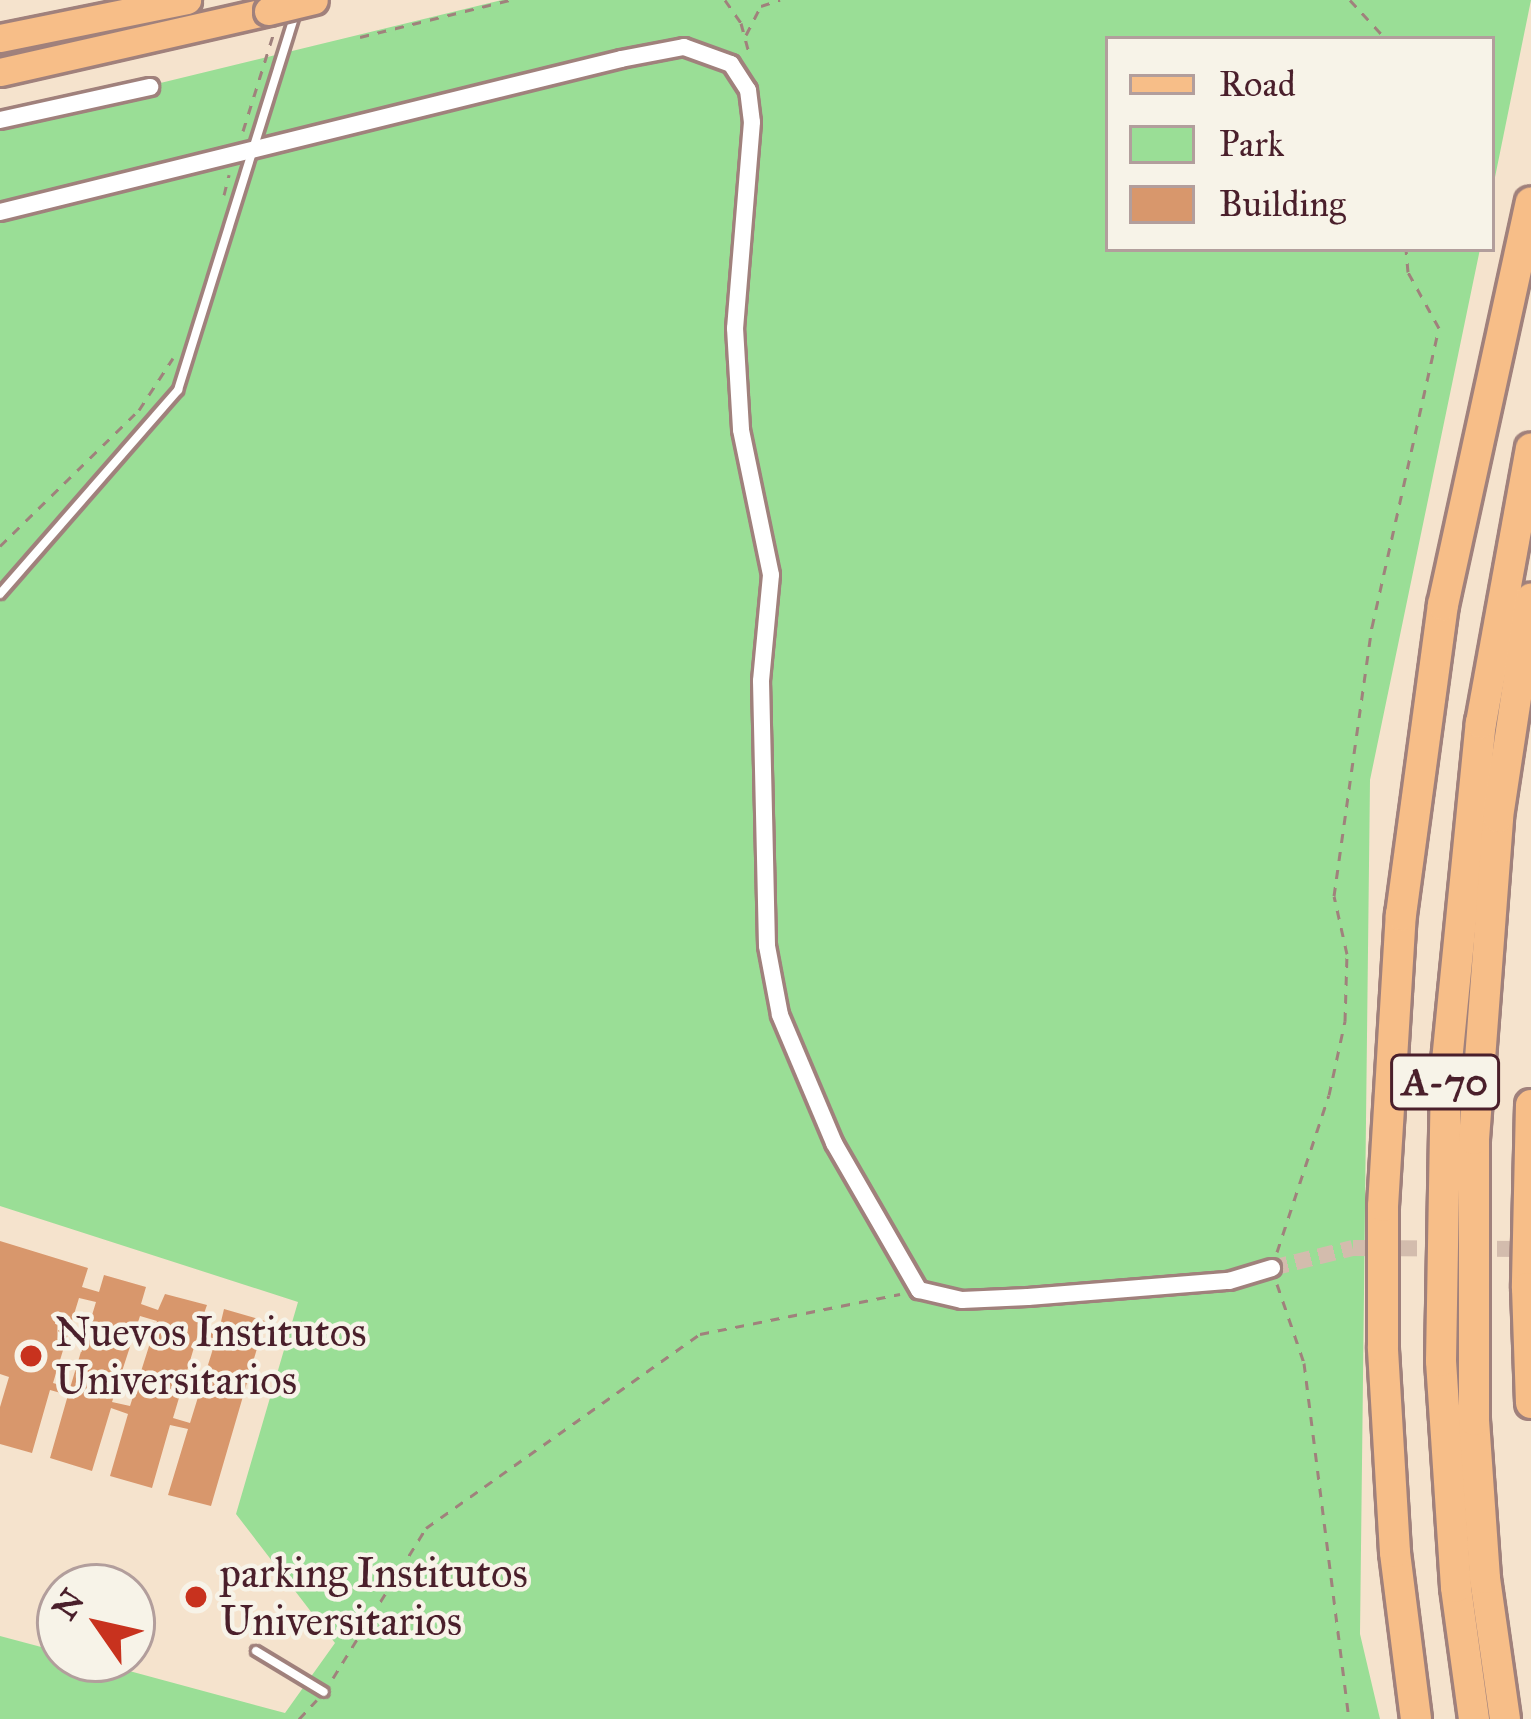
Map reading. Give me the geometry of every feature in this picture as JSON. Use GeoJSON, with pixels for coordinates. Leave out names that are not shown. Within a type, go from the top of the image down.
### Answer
{"type":"FeatureCollection","features":[{"type":"Feature","properties":{"kind":"highway"},"geometry":{"type":"LineString","coordinates":[[1416,1719],[1395,1552],[1383,1347],[1383,1206],[1399,934],[1443,605],[1531,202]]}},
{"type":"Feature","properties":{"kind":"highway","name":"A-70"},"geometry":{"type":"LineString","coordinates":[[1474,1719],[1446,1472],[1441,1361],[1446,1071],[1481,723],[1531,449]]}},
{"type":"Feature","properties":{"kind":"highway","name":"A-70"},"geometry":{"type":"LineString","coordinates":[[1504,1719],[1485,1578],[1470,1327],[1478,1049],[1498,817],[1531,598]]}},
{"type":"Feature","properties":{"kind":"highway"},"geometry":{"type":"LineString","coordinates":[[1531,1105],[1527,1288],[1531,1403]]}},
{"type":"Feature","properties":{"kind":"highway"},"geometry":{"type":"LineString","coordinates":[[1474,1420],[1490,1457],[1520,1719]]}},
{"type":"Feature","properties":{"kind":"main road"},"geometry":{"type":"LineString","coordinates":[[0,38],[187,0]]}},
{"type":"Feature","properties":{"kind":"main road"},"geometry":{"type":"LineString","coordinates":[[0,72],[273,17],[314,0]]}},
{"type":"Feature","properties":{"kind":"street"},"geometry":{"type":"LineString","coordinates":[[0,212],[260,144],[684,47],[731,64],[748,90],[752,122],[735,328],[741,430],[771,575],[761,681],[767,946],[780,1015],[834,1143],[919,1290],[962,1300],[1028,1297],[1229,1281],[1272,1268]]}},
{"type":"Feature","properties":{"kind":"street"},"geometry":{"type":"LineString","coordinates":[[0,119],[150,87]]}},
{"type":"Feature","properties":{"kind":"lane"},"geometry":{"type":"LineString","coordinates":[[0,594],[178,390],[260,144],[300,0]]}},
{"type":"Feature","properties":{"kind":"lane"},"geometry":{"type":"LineString","coordinates":[[256,1652],[324,1692]]}},
{"type":"Feature","properties":{"kind":"path"},"geometry":{"type":"LineString","coordinates":[[360,37],[509,0]]}},
{"type":"Feature","properties":{"kind":"path"},"geometry":{"type":"LineString","coordinates":[[725,0],[751,47],[748,90]]}},
{"type":"Feature","properties":{"kind":"path"},"geometry":{"type":"LineString","coordinates":[[746,35],[761,6],[780,0]]}},
{"type":"Feature","properties":{"kind":"path"},"geometry":{"type":"LineString","coordinates":[[1350,0],[1383,36]]}},
{"type":"Feature","properties":{"kind":"path"},"geometry":{"type":"LineString","coordinates":[[224,194],[273,17]]}},
{"type":"Feature","properties":{"kind":"path"},"geometry":{"type":"LineString","coordinates":[[1349,1719],[1304,1363],[1272,1268],[1328,1095],[1345,1021],[1347,953],[1334,896],[1372,627],[1439,328],[1408,272],[1406,252]]}},
{"type":"Feature","properties":{"kind":"path"},"geometry":{"type":"LineString","coordinates":[[0,546],[139,410],[177,350]]}},
{"type":"Feature","properties":{"kind":"path"},"geometry":{"type":"LineString","coordinates":[[299,1719],[324,1692],[426,1528],[700,1334],[919,1290]]}},
{"type":"Feature","properties":{"kind":"green space"},"geometry":{"type":"Polygon","coordinates":[[[502,0],[1531,0],[1495,177],[1495,36],[1105,36],[1105,252],[1479,252],[1370,780],[1360,1634],[1380,1719],[0,1719],[0,1636],[36,1646],[36,1683],[156,1683],[156,1678],[285,1713],[335,1643],[236,1514],[298,1302],[0,1206],[0,122],[502,0]]]}},
{"type":"Feature","properties":{"kind":"building","name":"Nuevos Institutos Universitarios"},"geometry":{"type":"Polygon","coordinates":[[[0,1241],[88,1268],[82,1287],[99,1292],[104,1275],[146,1287],[141,1304],[158,1310],[165,1294],[207,1305],[201,1322],[219,1330],[224,1309],[265,1321],[211,1506],[168,1495],[188,1429],[170,1425],[152,1488],[110,1476],[128,1414],[111,1408],[92,1471],[50,1458],[68,1395],[50,1390],[32,1453],[0,1444],[0,1407],[9,1377],[0,1374],[0,1241]],[[79,1298],[53,1383],[70,1388],[96,1302],[79,1298]],[[140,1316],[112,1402],[130,1406],[157,1321],[140,1316]],[[198,1334],[173,1418],[190,1423],[216,1339],[198,1334]]]}},
{"type":"Feature","properties":{"kind":"tunnel"},"geometry":{"type":"LineString","coordinates":[[1272,1268],[1353,1248],[1531,1249]]}},
{"type":"Feature","properties":{"kind":"place","name":"Nuevos Institutos Universitarios"},"geometry":{"type":"Point","coordinates":[31,1356]}},
{"type":"Feature","properties":{"kind":"place","name":"parking Institutos Universitarios"},"geometry":{"type":"Point","coordinates":[196,1597]}}]}
